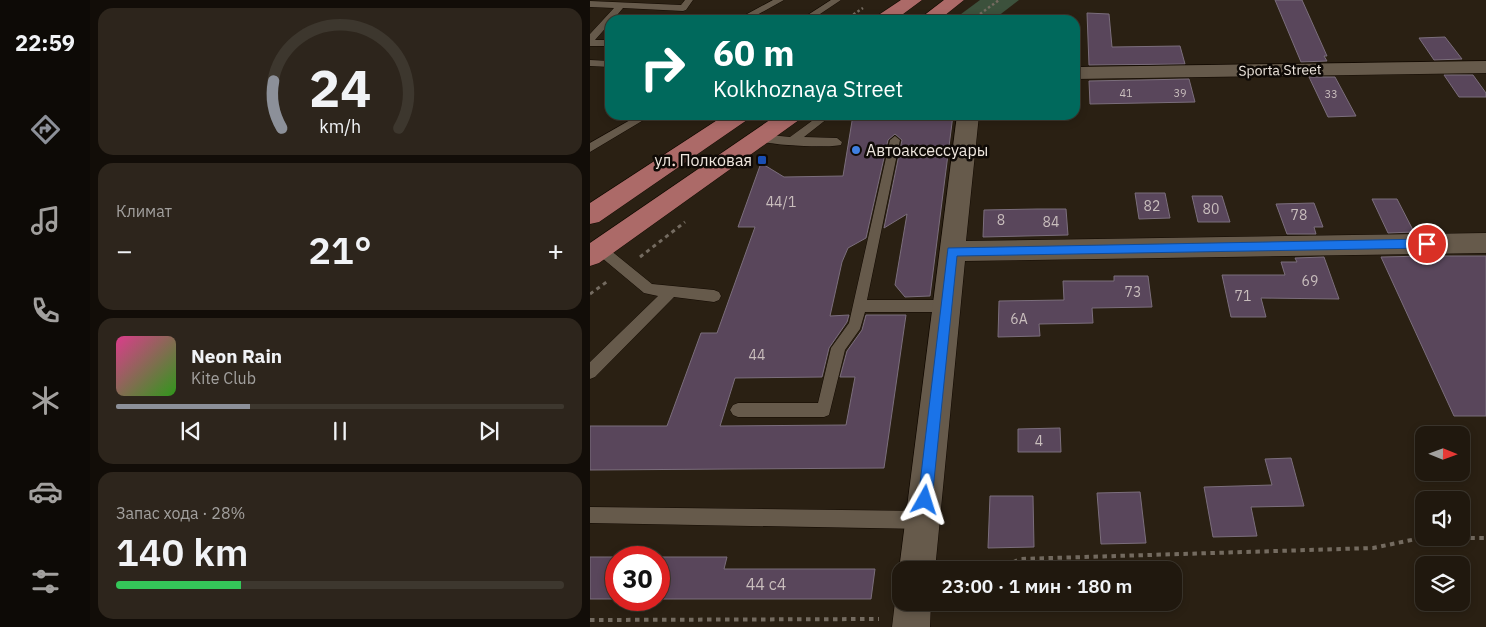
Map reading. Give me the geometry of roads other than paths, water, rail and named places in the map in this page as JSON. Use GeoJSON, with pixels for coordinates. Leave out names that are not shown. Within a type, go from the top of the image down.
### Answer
{"type":"FeatureCollection","features":[{"type":"Feature","properties":{"kind":"main road"},"geometry":{"type":"LineString","coordinates":[[890,15],[913,0]]}},
{"type":"Feature","properties":{"kind":"main road"},"geometry":{"type":"LineString","coordinates":[[934,15],[955,0]]}},
{"type":"Feature","properties":{"kind":"main road"},"geometry":{"type":"LineString","coordinates":[[590,215],[732,120]]}},
{"type":"Feature","properties":{"kind":"main road"},"geometry":{"type":"LineString","coordinates":[[595,252],[785,120]]}},
{"type":"Feature","properties":{"kind":"street","name":"Sporta Street"},"geometry":{"type":"LineString","coordinates":[[1080,73],[1486,67]]}},
{"type":"Feature","properties":{"kind":"street"},"geometry":{"type":"LineString","coordinates":[[918,561],[967,120]]}},
{"type":"Feature","properties":{"kind":"street"},"geometry":{"type":"LineString","coordinates":[[952,251],[1486,243]]}},
{"type":"Feature","properties":{"kind":"lane"},"geometry":{"type":"LineString","coordinates":[[590,4],[683,8],[689,0]]}},
{"type":"Feature","properties":{"kind":"lane"},"geometry":{"type":"LineString","coordinates":[[751,15],[780,0]]}},
{"type":"Feature","properties":{"kind":"lane"},"geometry":{"type":"LineString","coordinates":[[813,15],[837,0]]}},
{"type":"Feature","properties":{"kind":"lane"},"geometry":{"type":"LineString","coordinates":[[612,15],[620,6]]}},
{"type":"Feature","properties":{"kind":"lane"},"geometry":{"type":"LineString","coordinates":[[590,41],[605,24]]}},
{"type":"Feature","properties":{"kind":"lane"},"geometry":{"type":"LineString","coordinates":[[590,41],[605,42]]}},
{"type":"Feature","properties":{"kind":"lane"},"geometry":{"type":"LineString","coordinates":[[590,63],[605,64]]}},
{"type":"Feature","properties":{"kind":"lane"},"geometry":{"type":"LineString","coordinates":[[590,148],[638,120]]}},
{"type":"Feature","properties":{"kind":"lane"},"geometry":{"type":"LineString","coordinates":[[792,141],[820,120]]}},
{"type":"Feature","properties":{"kind":"lane"},"geometry":{"type":"LineString","coordinates":[[759,138],[837,142]]}},
{"type":"Feature","properties":{"kind":"lane"},"geometry":{"type":"LineString","coordinates":[[738,410],[824,410],[838,348],[855,325],[895,140]]}},
{"type":"Feature","properties":{"kind":"lane"},"geometry":{"type":"LineString","coordinates":[[595,252],[649,289],[714,296]]}},
{"type":"Feature","properties":{"kind":"lane"},"geometry":{"type":"LineString","coordinates":[[590,372],[672,292]]}},
{"type":"Feature","properties":{"kind":"lane"},"geometry":{"type":"LineString","coordinates":[[859,306],[946,306]]}},
{"type":"Feature","properties":{"kind":"lane"},"geometry":{"type":"LineString","coordinates":[[590,515],[923,520]]}},
{"type":"Feature","properties":{"kind":"place","name":"Автоаксессуары"},"geometry":{"type":"Point","coordinates":[856,150]}},
{"type":"Feature","properties":{"kind":"place","name":"ул. Полковая"},"geometry":{"type":"Point","coordinates":[762,160]}}]}
